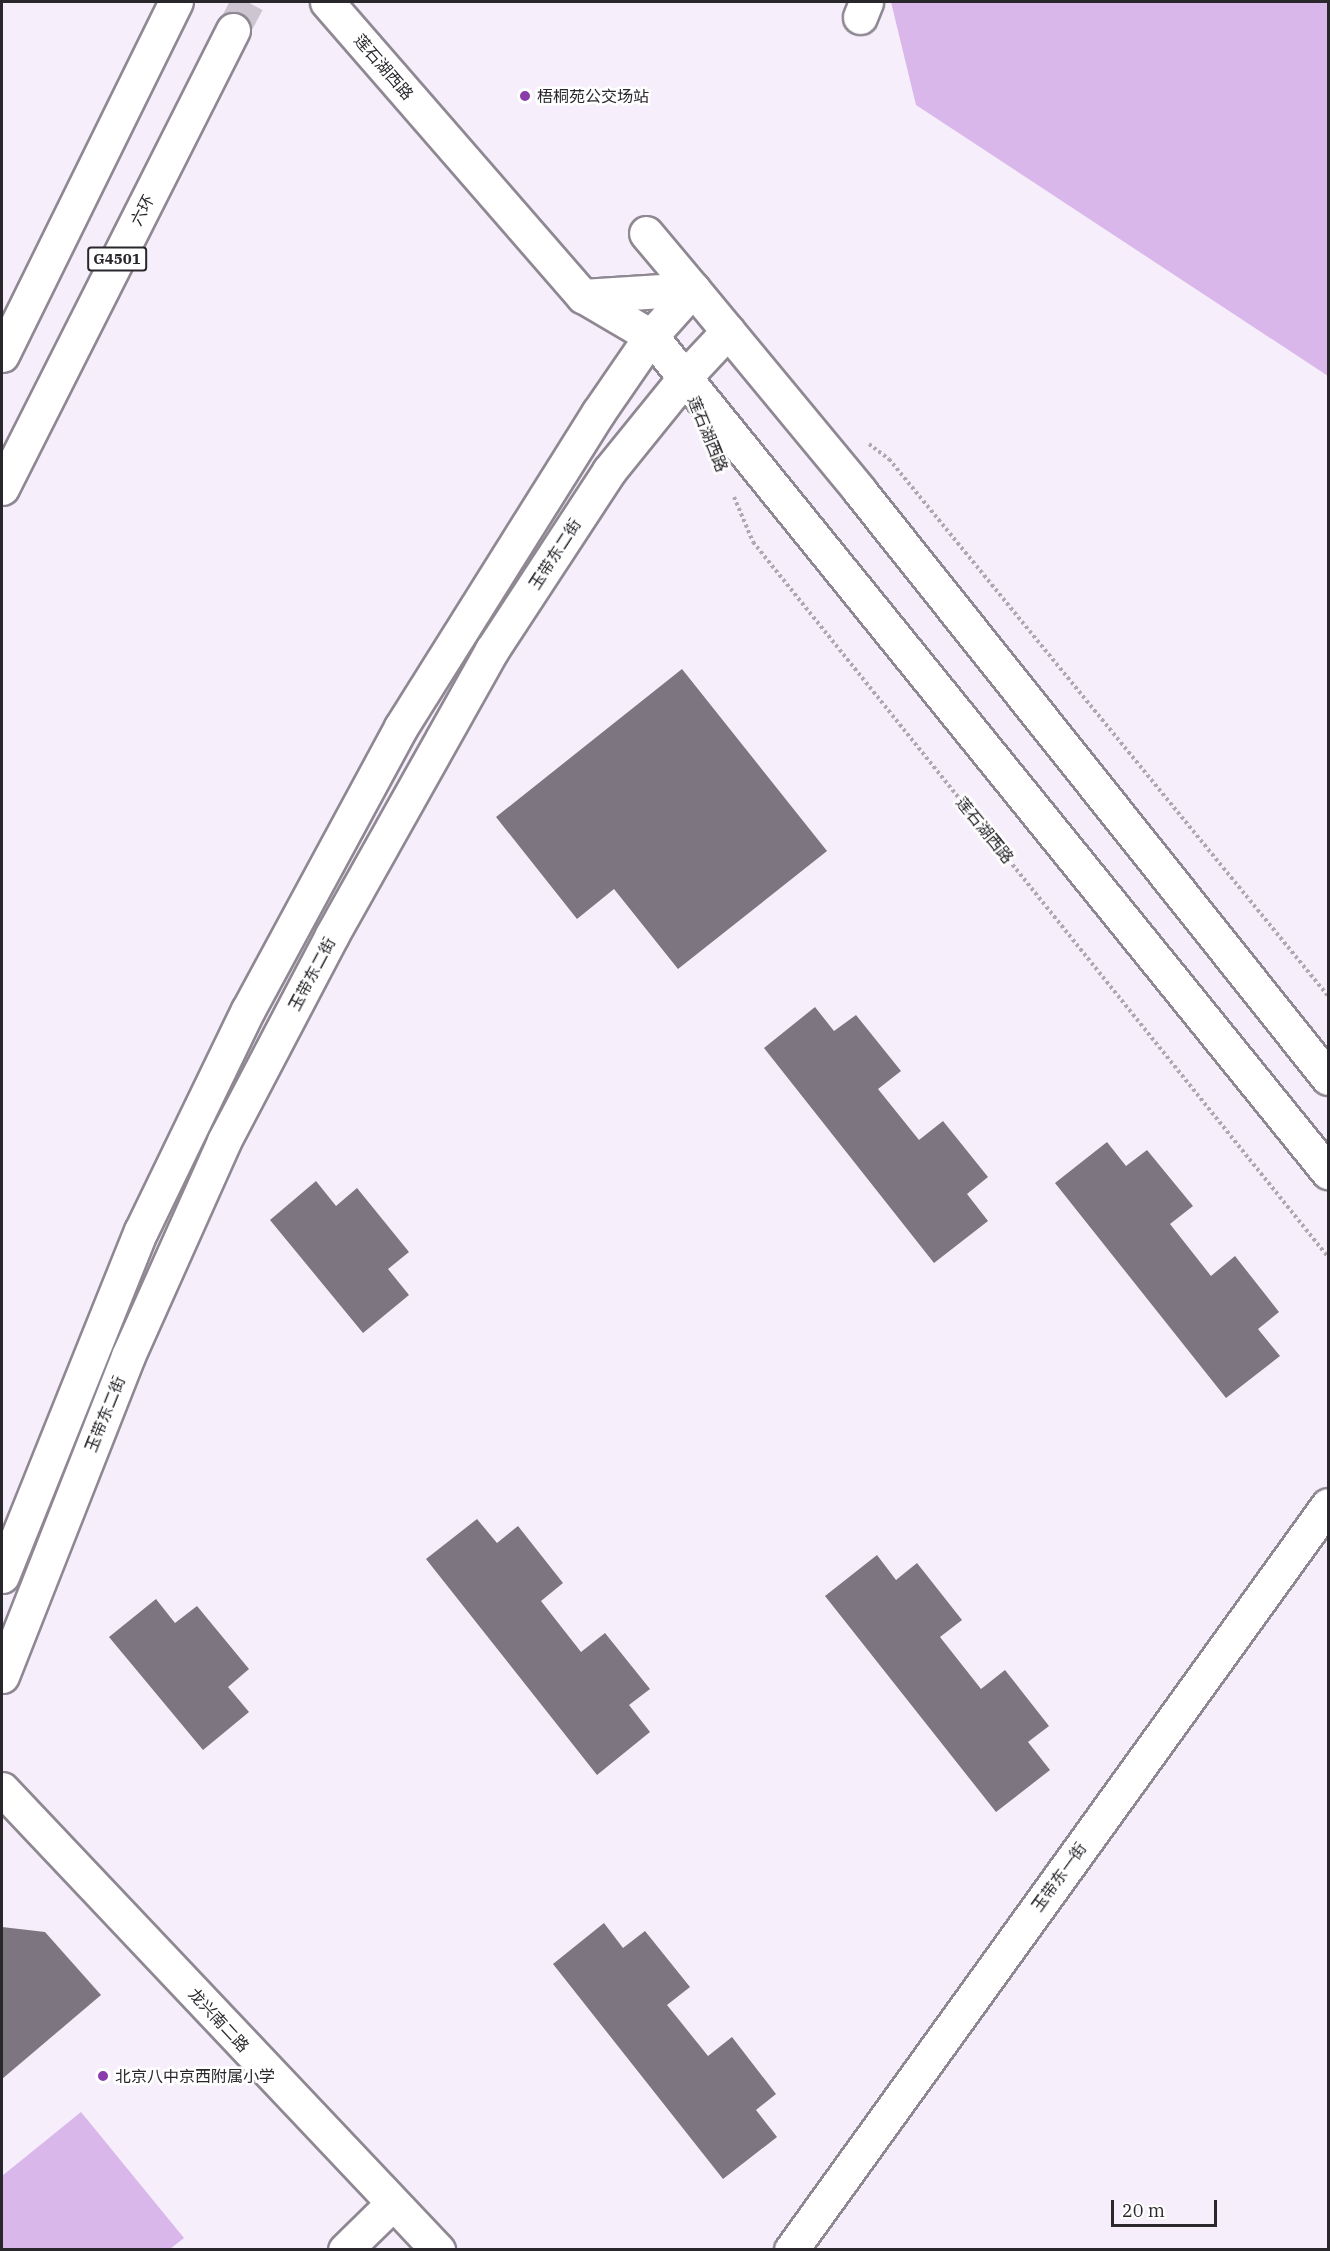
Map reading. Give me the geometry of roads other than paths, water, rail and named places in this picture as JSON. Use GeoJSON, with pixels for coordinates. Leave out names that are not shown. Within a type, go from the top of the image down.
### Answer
{"type":"FeatureCollection","features":[{"type":"Feature","properties":{"kind":"main road"},"geometry":{"type":"LineString","coordinates":[[2,356],[176,2]]}},
{"type":"Feature","properties":{"kind":"main road","name":"莲石湖西路"},"geometry":{"type":"LineString","coordinates":[[327,2],[583,296],[651,336],[1329,1172]]}},
{"type":"Feature","properties":{"kind":"main road","name":"六环"},"geometry":{"type":"LineString","coordinates":[[2,488],[233,30]]}},
{"type":"Feature","properties":{"kind":"main road"},"geometry":{"type":"LineString","coordinates":[[646,233],[728,331],[1329,1078]]}},
{"type":"Feature","properties":{"kind":"main road"},"geometry":{"type":"LineString","coordinates":[[583,296],[693,289]]}},
{"type":"Feature","properties":{"kind":"main road"},"geometry":{"type":"LineString","coordinates":[[2,1576],[141,1231],[249,1010],[401,727],[651,336],[693,289]]}},
{"type":"Feature","properties":{"kind":"main road","name":"玉带东二街"},"geometry":{"type":"LineString","coordinates":[[2,1676],[128,1356],[219,1151],[326,945],[492,650],[609,471],[685,377],[728,331]]}},
{"type":"Feature","properties":{"kind":"main road","name":"玉带东一街"},"geometry":{"type":"LineString","coordinates":[[791,2250],[1329,1505]]}},
{"type":"Feature","properties":{"kind":"main road","name":"龙兴南二路"},"geometry":{"type":"LineString","coordinates":[[2,1789],[438,2250]]}},
{"type":"Feature","properties":{"kind":"main road"},"geometry":{"type":"LineString","coordinates":[[345,2250],[393,2203]]}},
{"type":"Feature","properties":{"kind":"tunnel"},"geometry":{"type":"LineString","coordinates":[[233,30],[248,2]]}},
{"type":"Feature","properties":{"kind":"place","name":"梧桐苑公交场站"},"geometry":{"type":"Point","coordinates":[525,96]}},
{"type":"Feature","properties":{"kind":"place","name":"北京八中京西附属小学"},"geometry":{"type":"Point","coordinates":[103,2076]}}]}
